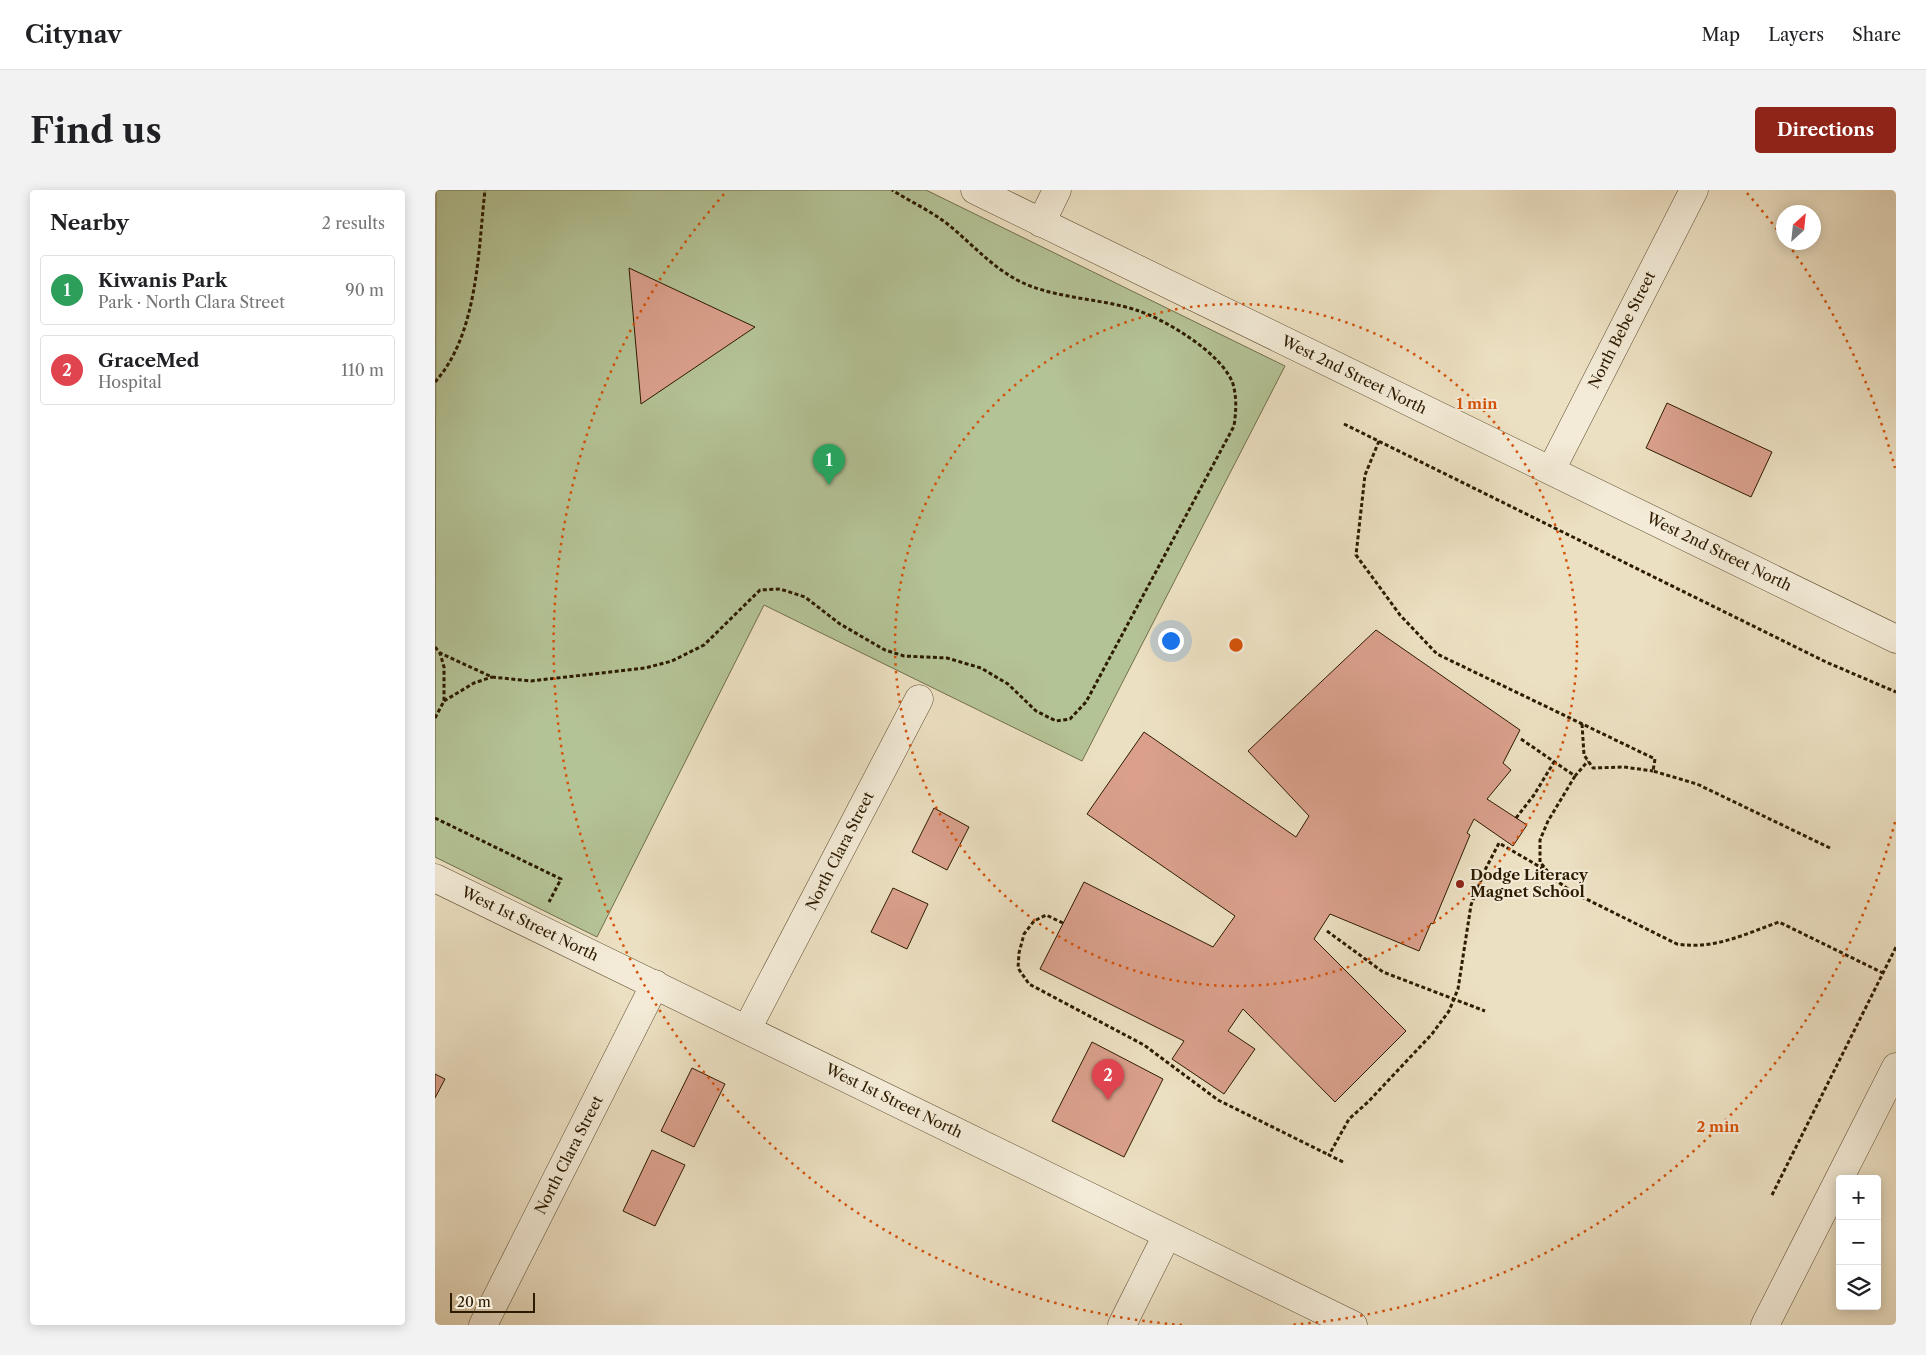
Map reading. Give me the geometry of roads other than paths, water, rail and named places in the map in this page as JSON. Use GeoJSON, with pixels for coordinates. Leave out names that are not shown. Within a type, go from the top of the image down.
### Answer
{"type":"FeatureCollection","features":[{"type":"Feature","properties":{"kind":"street","name":"West 2nd Street North"},"geometry":{"type":"LineString","coordinates":[[975,190],[1896,639]]}},
{"type":"Feature","properties":{"kind":"street"},"geometry":{"type":"LineString","coordinates":[[1041,223],[1057,190]]}},
{"type":"Feature","properties":{"kind":"street","name":"North Bebe Street"},"geometry":{"type":"LineString","coordinates":[[1551,470],[1694,190]]}},
{"type":"Feature","properties":{"kind":"street","name":"North Clara Street"},"geometry":{"type":"LineString","coordinates":[[747,1029],[919,698]]}},
{"type":"Feature","properties":{"kind":"street","name":"West 1st Street North"},"geometry":{"type":"LineString","coordinates":[[435,878],[1353,1325]]}},
{"type":"Feature","properties":{"kind":"street","name":"North Clara Street"},"geometry":{"type":"LineString","coordinates":[[483,1325],[655,984]]}},
{"type":"Feature","properties":{"kind":"street"},"geometry":{"type":"LineString","coordinates":[[1765,1325],[1896,1067]]}},
{"type":"Feature","properties":{"kind":"street"},"geometry":{"type":"LineString","coordinates":[[1122,1325],[1167,1235]]}},
{"type":"Feature","properties":{"kind":"place","name":"Kiwanis Park"},"geometry":{"type":"Point","coordinates":[829,485]}},
{"type":"Feature","properties":{"kind":"place","name":"Dodge Literacy Magnet School"},"geometry":{"type":"Point","coordinates":[1460,884]}},
{"type":"Feature","properties":{"kind":"place","name":"GraceMed"},"geometry":{"type":"Point","coordinates":[1108,1100]}}]}
